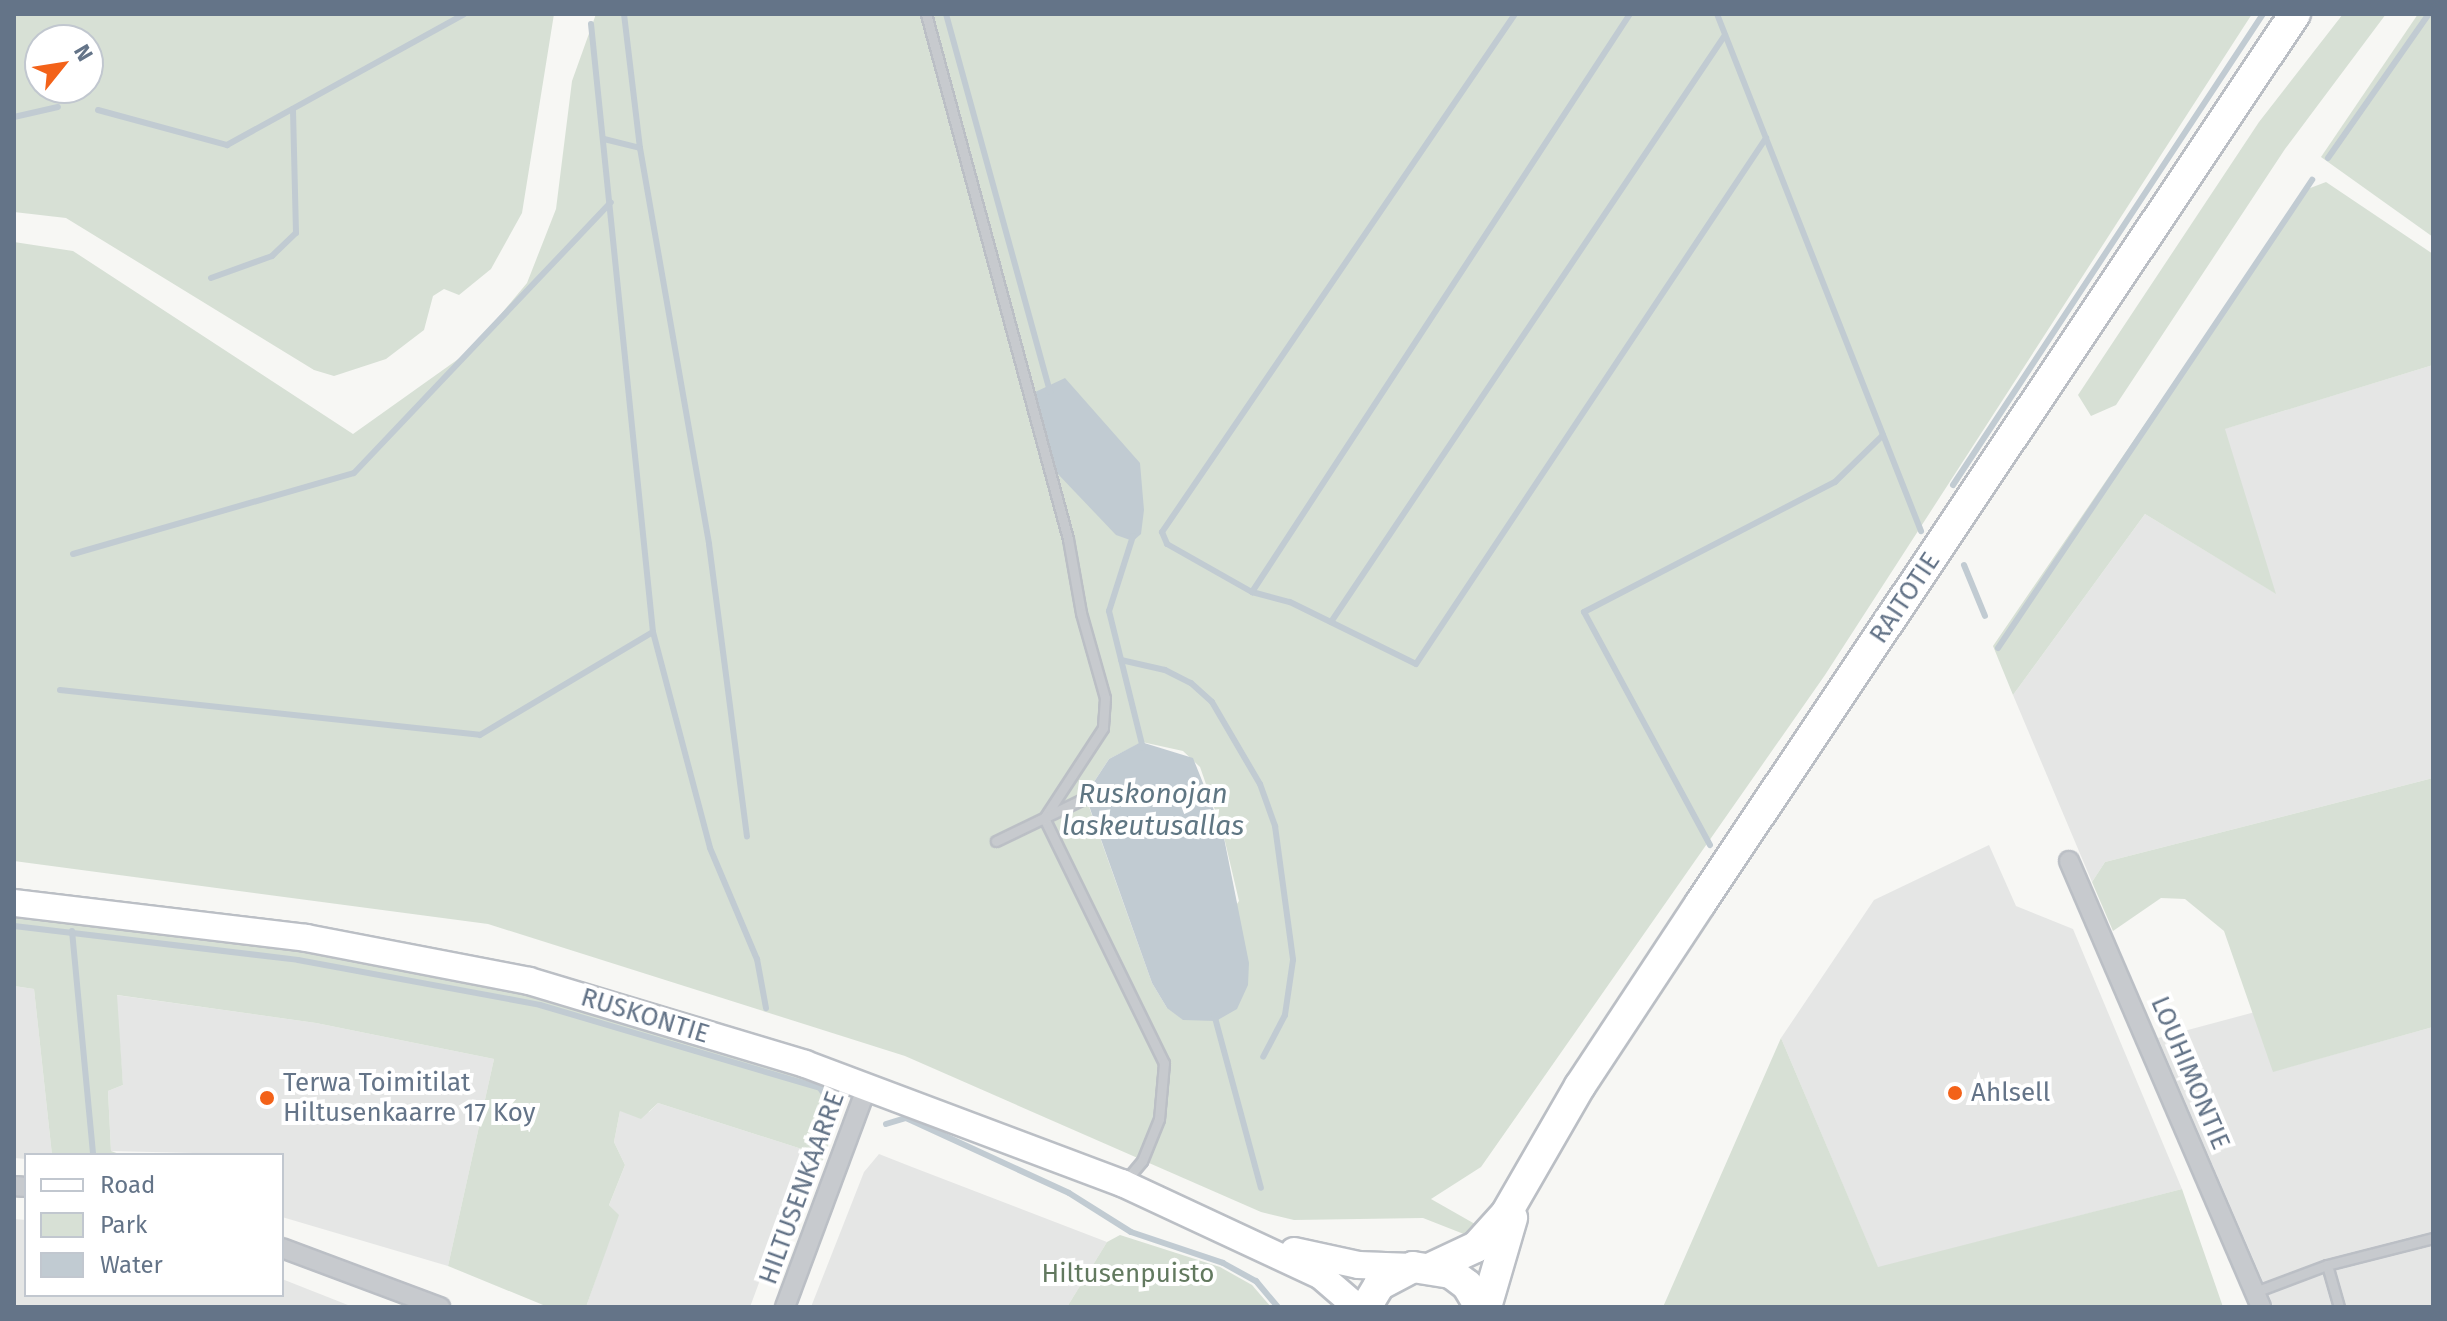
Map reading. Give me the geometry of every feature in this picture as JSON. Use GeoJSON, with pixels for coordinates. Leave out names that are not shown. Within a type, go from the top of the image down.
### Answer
{"type":"FeatureCollection","features":[{"type":"Feature","properties":{"kind":"main road","name":"RAITOTIE"},"geometry":{"type":"LineString","coordinates":[[1366,1307],[1379,1285],[1476,1247],[1523,1186],[1580,1086],[1682,930],[2295,14]]}},
{"type":"Feature","properties":{"kind":"main road","name":"RUSKONTIE"},"geometry":{"type":"LineString","coordinates":[[14,903],[306,938],[529,981],[867,1087],[1122,1183],[1321,1276],[1357,1307]]}},
{"type":"Feature","properties":{"kind":"main road","name":"RAITOTIE"},"geometry":{"type":"LineString","coordinates":[[1483,1307],[1523,1186]]}},
{"type":"Feature","properties":{"kind":"main road","name":"RUSKONTIE"},"geometry":{"type":"LineString","coordinates":[[1247,1241],[1358,1265],[1423,1267]]}},
{"type":"Feature","properties":{"kind":"main road"},"geometry":{"type":"LineString","coordinates":[[1423,1267],[1467,1285],[1483,1307]]}},
{"type":"Feature","properties":{"kind":"street","name":"LOUHIMONTIE"},"geometry":{"type":"LineString","coordinates":[[2069,861],[2258,1300]]}},
{"type":"Feature","properties":{"kind":"street","name":"HILTUSENKAARRE"},"geometry":{"type":"LineString","coordinates":[[785,1307],[867,1087]]}},
{"type":"Feature","properties":{"kind":"street"},"geometry":{"type":"LineString","coordinates":[[284,1249],[440,1307]]}},
{"type":"Feature","properties":{"kind":"lane"},"geometry":{"type":"LineString","coordinates":[[926,14],[1068,539],[1081,613],[1105,698],[1103,728],[1044,818]]}},
{"type":"Feature","properties":{"kind":"lane"},"geometry":{"type":"LineString","coordinates":[[996,841],[1083,799]]}},
{"type":"Feature","properties":{"kind":"lane"},"geometry":{"type":"LineString","coordinates":[[1044,818],[1164,1063],[1159,1119],[1142,1161],[1122,1183]]}},
{"type":"Feature","properties":{"kind":"lane"},"geometry":{"type":"LineString","coordinates":[[2258,1300],[2327,1265],[2433,1238]]}},
{"type":"Feature","properties":{"kind":"lane"},"geometry":{"type":"LineString","coordinates":[[2327,1265],[2339,1307]]}},
{"type":"Feature","properties":{"kind":"shaded area"},"geometry":{"type":"Polygon","coordinates":[[[2433,365],[2433,778],[2105,862],[2092,882],[2013,695],[2145,514],[2275,593],[2224,429],[2433,365]]]}},
{"type":"Feature","properties":{"kind":"shaded area"},"geometry":{"type":"Polygon","coordinates":[[[1989,845],[2016,906],[2073,929],[2182,1189],[1878,1268],[1781,1038],[1874,900],[1989,845]]]}},
{"type":"Feature","properties":{"kind":"shaded area"},"geometry":{"type":"Polygon","coordinates":[[[14,986],[34,989],[52,1153],[24,1153],[24,1159],[14,1158],[14,986]]]}},
{"type":"Feature","properties":{"kind":"shaded area"},"geometry":{"type":"Polygon","coordinates":[[[116,995],[316,1023],[494,1059],[448,1266],[284,1218],[284,1153],[111,1151],[108,1091],[123,1085],[116,995]]]}},
{"type":"Feature","properties":{"kind":"shaded area"},"geometry":{"type":"Polygon","coordinates":[[[2255,1012],[2274,1071],[2433,1027],[2433,1307],[2274,1307],[2158,1038],[2255,1012]]]}},
{"type":"Feature","properties":{"kind":"shaded area"},"geometry":{"type":"Polygon","coordinates":[[[658,1103],[808,1151],[750,1307],[586,1307],[618,1215],[609,1205],[625,1165],[614,1142],[620,1111],[649,1112],[658,1103]]]}},
{"type":"Feature","properties":{"kind":"shaded area"},"geometry":{"type":"Polygon","coordinates":[[[879,1154],[1107,1242],[1067,1307],[811,1307],[864,1172],[879,1154]]]}},
{"type":"Feature","properties":{"kind":"shaded area"},"geometry":{"type":"Polygon","coordinates":[[[14,1219],[24,1220],[24,1297],[284,1297],[284,1280],[353,1307],[14,1307],[14,1219]]]}},
{"type":"Feature","properties":{"kind":"green space"},"geometry":{"type":"Polygon","coordinates":[[[14,14],[554,14],[522,213],[491,269],[459,295],[444,289],[433,296],[424,330],[386,359],[334,376],[314,370],[66,218],[14,212],[14,14]]]}},
{"type":"Feature","properties":{"kind":"green space"},"geometry":{"type":"Polygon","coordinates":[[[596,14],[2252,14],[1825,675],[1481,1167],[1431,1199],[1482,1228],[1474,1238],[1423,1218],[1294,1220],[1261,1212],[905,1056],[488,924],[14,861],[14,242],[73,251],[353,434],[471,350],[527,283],[556,209],[572,81],[596,14]],[[1142,742],[1109,759],[1088,791],[1088,804],[1152,983],[1167,1008],[1239,901],[1223,833],[1200,767],[1183,751],[1142,742]]]}},
{"type":"Feature","properties":{"kind":"green space"},"geometry":{"type":"Polygon","coordinates":[[[2343,14],[2386,14],[2285,149],[2116,405],[2091,416],[2078,395],[2259,122],[2343,14]]]}},
{"type":"Feature","properties":{"kind":"green space"},"geometry":{"type":"Polygon","coordinates":[[[2418,14],[2433,14],[2433,237],[2321,157],[2418,14]]]}},
{"type":"Feature","properties":{"kind":"green space"},"geometry":{"type":"Polygon","coordinates":[[[2326,182],[2433,254],[2433,365],[2225,429],[2276,594],[2145,514],[2013,695],[1993,646],[2305,190],[2326,182]]]}},
{"type":"Feature","properties":{"kind":"green space"},"geometry":{"type":"Polygon","coordinates":[[[2433,778],[2433,1027],[2273,1072],[2224,931],[2185,899],[2161,898],[2113,931],[2092,882],[2105,862],[2433,778]]]}},
{"type":"Feature","properties":{"kind":"green space"},"geometry":{"type":"Polygon","coordinates":[[[14,916],[301,951],[539,997],[831,1085],[839,1096],[839,1115],[799,1226],[782,1221],[808,1151],[658,1103],[641,1119],[620,1111],[614,1142],[625,1165],[609,1205],[619,1215],[586,1307],[548,1307],[448,1266],[494,1059],[316,1023],[117,995],[123,1085],[108,1091],[111,1151],[116,1153],[52,1153],[34,989],[14,986],[14,916]]]}},
{"type":"Feature","properties":{"kind":"green space"},"geometry":{"type":"Polygon","coordinates":[[[1781,1038],[1878,1267],[2182,1189],[2223,1307],[1663,1307],[1781,1038]]]}},
{"type":"Feature","properties":{"kind":"green space","name":"Hiltusenpuisto"},"geometry":{"type":"Polygon","coordinates":[[[1120,1235],[1220,1267],[1252,1285],[1271,1307],[1067,1307],[1107,1242],[1120,1235]]]}},
{"type":"Feature","properties":{"kind":"water"},"geometry":{"type":"Polygon","coordinates":[[[1065,378],[1140,463],[1144,510],[1141,534],[1133,541],[1116,535],[1056,472],[1031,394],[1065,378]]]}},
{"type":"Feature","properties":{"kind":"water","name":"Ruskonojan laskeutusallas"},"geometry":{"type":"Polygon","coordinates":[[[1141,742],[1193,758],[1223,833],[1249,963],[1248,985],[1237,1009],[1216,1021],[1183,1020],[1167,1008],[1152,983],[1088,803],[1088,791],[1109,759],[1141,742]]]}},
{"type":"Feature","properties":{"kind":"waterway"},"geometry":{"type":"LineString","coordinates":[[98,110],[227,145],[464,14]]}},
{"type":"Feature","properties":{"kind":"waterway"},"geometry":{"type":"LineString","coordinates":[[624,14],[640,148],[709,544],[747,837]]}},
{"type":"Feature","properties":{"kind":"waterway"},"geometry":{"type":"LineString","coordinates":[[946,14],[1050,392]]}},
{"type":"Feature","properties":{"kind":"waterway"},"geometry":{"type":"LineString","coordinates":[[1515,14],[1162,532],[1167,544],[1252,592],[1290,602],[1416,664],[1766,138]]}},
{"type":"Feature","properties":{"kind":"waterway"},"geometry":{"type":"LineString","coordinates":[[1252,592],[1630,14]]}},
{"type":"Feature","properties":{"kind":"waterway"},"geometry":{"type":"LineString","coordinates":[[1717,14],[1921,531]]}},
{"type":"Feature","properties":{"kind":"waterway"},"geometry":{"type":"LineString","coordinates":[[1953,485],[2263,14]]}},
{"type":"Feature","properties":{"kind":"waterway"},"geometry":{"type":"LineString","coordinates":[[2328,158],[2429,14]]}},
{"type":"Feature","properties":{"kind":"waterway"},"geometry":{"type":"LineString","coordinates":[[591,24],[653,632],[710,848],[757,959],[766,1008]]}},
{"type":"Feature","properties":{"kind":"waterway"},"geometry":{"type":"LineString","coordinates":[[1331,622],[1725,35]]}},
{"type":"Feature","properties":{"kind":"waterway"},"geometry":{"type":"LineString","coordinates":[[14,117],[58,107]]}},
{"type":"Feature","properties":{"kind":"waterway"},"geometry":{"type":"LineString","coordinates":[[211,278],[272,256],[296,233],[293,109]]}},
{"type":"Feature","properties":{"kind":"waterway"},"geometry":{"type":"LineString","coordinates":[[604,139],[640,148]]}},
{"type":"Feature","properties":{"kind":"waterway"},"geometry":{"type":"LineString","coordinates":[[1998,648],[2312,180]]}},
{"type":"Feature","properties":{"kind":"waterway"},"geometry":{"type":"LineString","coordinates":[[73,554],[354,473],[611,202]]}},
{"type":"Feature","properties":{"kind":"waterway"},"geometry":{"type":"LineString","coordinates":[[1710,845],[1584,612],[1835,482],[1883,435]]}},
{"type":"Feature","properties":{"kind":"waterway"},"geometry":{"type":"LineString","coordinates":[[1133,536],[1109,611],[1143,748]]}},
{"type":"Feature","properties":{"kind":"waterway"},"geometry":{"type":"LineString","coordinates":[[1964,565],[1985,616]]}},
{"type":"Feature","properties":{"kind":"waterway"},"geometry":{"type":"LineString","coordinates":[[60,690],[480,735],[653,632]]}},
{"type":"Feature","properties":{"kind":"waterway"},"geometry":{"type":"LineString","coordinates":[[1121,660],[1165,670],[1191,683],[1212,702],[1260,784],[1275,826],[1293,960],[1285,1015],[1263,1057]]}},
{"type":"Feature","properties":{"kind":"waterway"},"geometry":{"type":"LineString","coordinates":[[14,926],[298,960],[540,1005],[820,1088],[833,1107]]}},
{"type":"Feature","properties":{"kind":"waterway"},"geometry":{"type":"LineString","coordinates":[[72,931],[93,1153]]}},
{"type":"Feature","properties":{"kind":"waterway"},"geometry":{"type":"LineString","coordinates":[[1214,1014],[1261,1188]]}},
{"type":"Feature","properties":{"kind":"waterway"},"geometry":{"type":"LineString","coordinates":[[791,1221],[829,1107]]}},
{"type":"Feature","properties":{"kind":"waterway"},"geometry":{"type":"LineString","coordinates":[[886,1124],[906,1118],[1069,1193],[1131,1232],[1223,1263],[1256,1281],[1278,1307]]}},
{"type":"Feature","properties":{"kind":"place","name":"Ahlsell"},"geometry":{"type":"Point","coordinates":[1955,1093]}},
{"type":"Feature","properties":{"kind":"place","name":"Terwa Toimitilat Hiltusenkaarre 17 Koy"},"geometry":{"type":"Point","coordinates":[267,1098]}}]}
